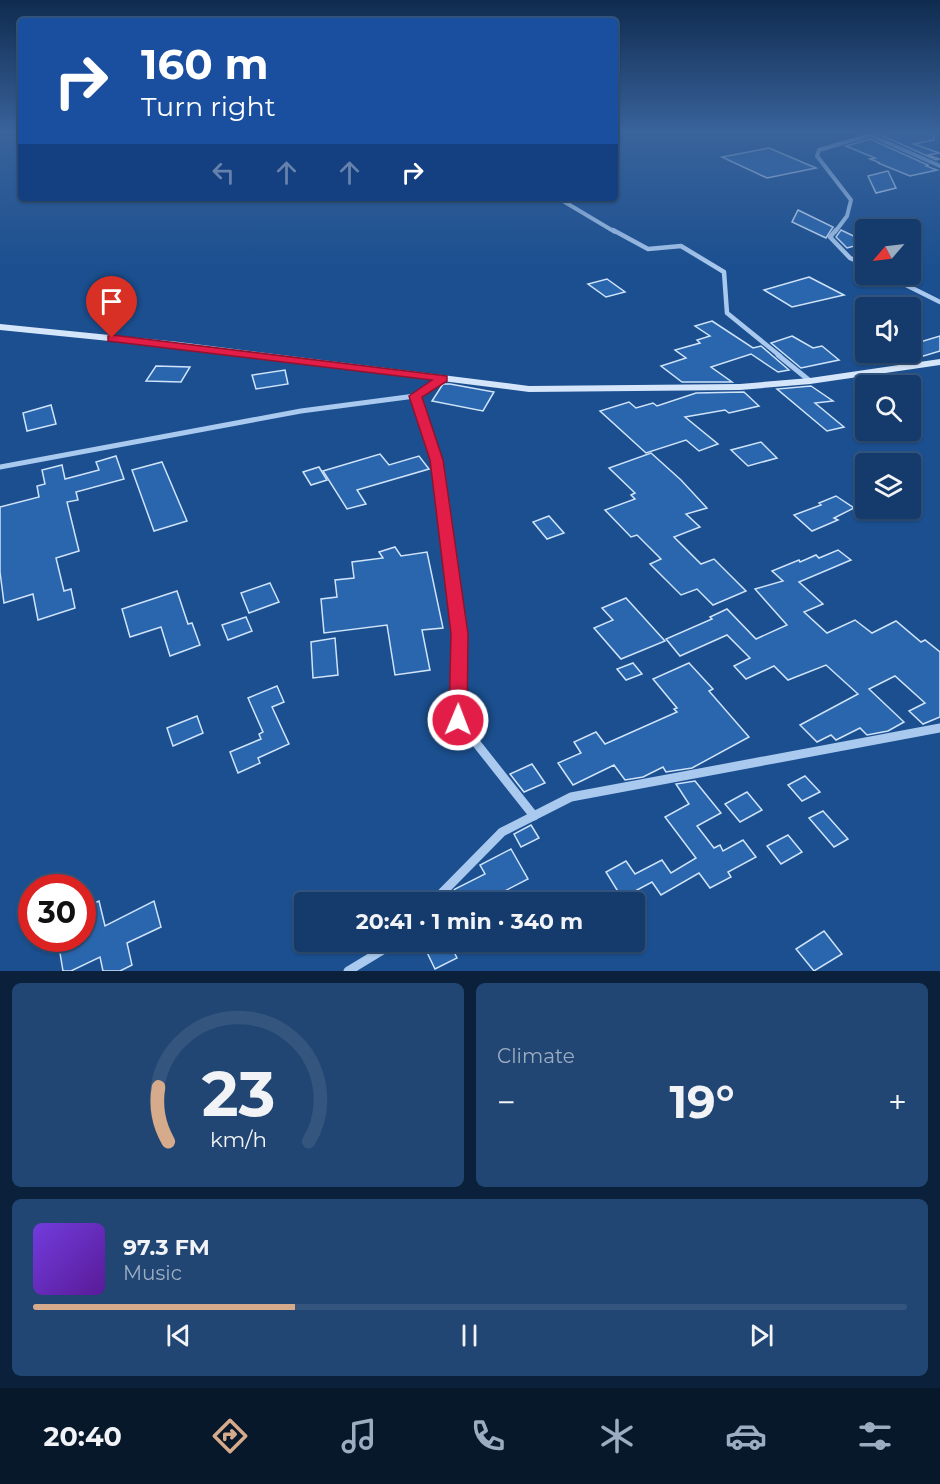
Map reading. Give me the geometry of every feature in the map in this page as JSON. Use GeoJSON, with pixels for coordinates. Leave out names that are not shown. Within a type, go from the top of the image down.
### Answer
{"type":"FeatureCollection","features":[{"type":"Feature","properties":{"kind":"main road"},"geometry":{"type":"LineString","coordinates":[[0,327],[179,345],[529,389],[628,390],[740,387],[810,381],[940,362]]}},
{"type":"Feature","properties":{"kind":"street"},"geometry":{"type":"LineString","coordinates":[[834,178],[851,200],[844,223],[831,237],[855,260]]}},
{"type":"Feature","properties":{"kind":"street"},"geometry":{"type":"LineString","coordinates":[[563,201],[636,244],[648,249],[681,246],[724,272],[727,314],[810,381]]}},
{"type":"Feature","properties":{"kind":"street"},"geometry":{"type":"LineString","coordinates":[[906,285],[940,302]]}},
{"type":"Feature","properties":{"kind":"street"},"geometry":{"type":"LineString","coordinates":[[0,467],[301,411],[415,396],[443,378]]}},
{"type":"Feature","properties":{"kind":"street"},"geometry":{"type":"LineString","coordinates":[[415,396],[436,460],[442,501],[459,634],[458,720],[534,816]]}},
{"type":"Feature","properties":{"kind":"street"},"geometry":{"type":"LineString","coordinates":[[443,892],[502,832],[571,797],[940,728]]}},
{"type":"Feature","properties":{"kind":"street"},"geometry":{"type":"LineString","coordinates":[[348,971],[379,952]]}},
{"type":"Feature","properties":{"kind":"building"},"geometry":{"type":"Polygon","coordinates":[[[869,178],[891,178],[896,188],[876,193],[869,178]]]}},
{"type":"Feature","properties":{"kind":"building"},"geometry":{"type":"Polygon","coordinates":[[[798,210],[833,227],[826,238],[792,222],[798,210]]]}},
{"type":"Feature","properties":{"kind":"building"},"geometry":{"type":"Polygon","coordinates":[[[841,230],[855,237],[855,246],[847,248],[836,237],[841,230]]]}},
{"type":"Feature","properties":{"kind":"building"},"geometry":{"type":"Polygon","coordinates":[[[809,277],[844,295],[792,307],[764,290],[809,277]]]}},
{"type":"Feature","properties":{"kind":"building"},"geometry":{"type":"Polygon","coordinates":[[[607,279],[625,292],[606,297],[588,284],[607,279]]]}},
{"type":"Feature","properties":{"kind":"building"},"geometry":{"type":"Polygon","coordinates":[[[712,321],[753,348],[761,346],[789,370],[778,372],[751,354],[711,367],[732,382],[682,382],[661,366],[686,358],[675,350],[700,343],[697,340],[710,336],[695,326],[712,321]]]}},
{"type":"Feature","properties":{"kind":"building"},"geometry":{"type":"Polygon","coordinates":[[[792,336],[813,348],[822,346],[839,360],[801,368],[771,343],[792,336]]]}},
{"type":"Feature","properties":{"kind":"building"},"geometry":{"type":"Polygon","coordinates":[[[940,336],[940,351],[921,357],[921,342],[940,336]]]}},
{"type":"Feature","properties":{"kind":"building"},"geometry":{"type":"Polygon","coordinates":[[[156,366],[190,367],[181,382],[146,381],[156,366]]]}},
{"type":"Feature","properties":{"kind":"building"},"geometry":{"type":"Polygon","coordinates":[[[285,370],[288,384],[256,389],[252,375],[285,370]]]}},
{"type":"Feature","properties":{"kind":"building"},"geometry":{"type":"Polygon","coordinates":[[[443,384],[494,392],[483,411],[432,401],[443,384]]]}},
{"type":"Feature","properties":{"kind":"building"},"geometry":{"type":"Polygon","coordinates":[[[811,386],[833,401],[815,403],[844,427],[827,431],[777,389],[811,386]]]}},
{"type":"Feature","properties":{"kind":"building"},"geometry":{"type":"Polygon","coordinates":[[[744,392],[759,406],[729,413],[725,410],[685,417],[718,444],[699,451],[686,440],[646,453],[600,411],[629,402],[636,408],[653,403],[657,406],[696,393],[744,392]]]}},
{"type":"Feature","properties":{"kind":"building"},"geometry":{"type":"Polygon","coordinates":[[[51,405],[56,424],[27,431],[23,413],[51,405]]]}},
{"type":"Feature","properties":{"kind":"building"},"geometry":{"type":"Polygon","coordinates":[[[761,442],[777,458],[748,466],[731,450],[761,442]]]}},
{"type":"Feature","properties":{"kind":"building"},"geometry":{"type":"Polygon","coordinates":[[[651,453],[707,508],[686,514],[700,527],[674,537],[701,564],[714,559],[746,591],[713,605],[697,589],[681,595],[650,564],[661,559],[637,535],[631,537],[605,510],[635,499],[631,495],[635,493],[609,468],[651,453]]]}},
{"type":"Feature","properties":{"kind":"building"},"geometry":{"type":"Polygon","coordinates":[[[380,454],[389,465],[419,456],[429,469],[357,490],[366,504],[347,509],[323,471],[380,454]]]}},
{"type":"Feature","properties":{"kind":"building"},"geometry":{"type":"Polygon","coordinates":[[[116,456],[124,479],[76,492],[78,500],[67,502],[79,551],[56,558],[64,591],[71,589],[75,608],[38,620],[33,594],[4,603],[0,572],[0,507],[39,497],[37,486],[45,484],[42,470],[62,465],[65,479],[99,470],[96,462],[116,456]]]}},
{"type":"Feature","properties":{"kind":"building"},"geometry":{"type":"Polygon","coordinates":[[[162,462],[187,521],[154,531],[132,470],[162,462]]]}},
{"type":"Feature","properties":{"kind":"building"},"geometry":{"type":"Polygon","coordinates":[[[319,467],[327,480],[311,485],[303,472],[319,467]]]}},
{"type":"Feature","properties":{"kind":"building"},"geometry":{"type":"Polygon","coordinates":[[[836,496],[854,508],[834,518],[838,520],[812,531],[794,515],[821,505],[819,503],[836,496]]]}},
{"type":"Feature","properties":{"kind":"building"},"geometry":{"type":"Polygon","coordinates":[[[549,516],[564,533],[547,539],[533,522],[549,516]]]}},
{"type":"Feature","properties":{"kind":"building"},"geometry":{"type":"Polygon","coordinates":[[[395,547],[401,556],[427,552],[443,628],[422,630],[430,670],[395,675],[387,625],[324,633],[321,599],[337,597],[335,580],[354,578],[352,562],[383,558],[379,552],[395,547]]]}},
{"type":"Feature","properties":{"kind":"building"},"geometry":{"type":"Polygon","coordinates":[[[838,550],[851,560],[799,582],[823,604],[804,612],[827,633],[855,620],[872,633],[896,621],[921,642],[925,640],[940,652],[940,717],[923,724],[909,711],[925,703],[895,676],[869,689],[904,722],[888,731],[867,735],[860,728],[836,740],[831,735],[817,742],[800,725],[858,694],[826,665],[788,680],[774,666],[746,679],[734,666],[750,658],[727,635],[680,656],[666,639],[712,619],[710,617],[727,609],[756,639],[787,625],[755,589],[783,581],[772,571],[799,560],[800,562],[816,555],[819,558],[838,550]]]}},
{"type":"Feature","properties":{"kind":"building"},"geometry":{"type":"Polygon","coordinates":[[[270,583],[279,602],[249,613],[241,593],[270,583]]]}},
{"type":"Feature","properties":{"kind":"building"},"geometry":{"type":"Polygon","coordinates":[[[177,591],[188,624],[192,623],[200,645],[170,656],[161,627],[130,637],[122,609],[177,591]]]}},
{"type":"Feature","properties":{"kind":"building"},"geometry":{"type":"Polygon","coordinates":[[[626,598],[665,641],[621,659],[594,628],[613,620],[602,608],[626,598]]]}},
{"type":"Feature","properties":{"kind":"building"},"geometry":{"type":"Polygon","coordinates":[[[246,617],[252,631],[228,640],[222,625],[246,617]]]}},
{"type":"Feature","properties":{"kind":"building"},"geometry":{"type":"Polygon","coordinates":[[[335,638],[338,675],[313,678],[311,642],[335,638]]]}},
{"type":"Feature","properties":{"kind":"building"},"geometry":{"type":"Polygon","coordinates":[[[633,663],[642,674],[626,680],[617,669],[633,663]]]}},
{"type":"Feature","properties":{"kind":"building"},"geometry":{"type":"Polygon","coordinates":[[[689,663],[713,689],[709,691],[749,737],[692,768],[666,772],[663,767],[643,777],[625,780],[614,765],[573,785],[558,763],[581,753],[574,742],[596,732],[605,744],[677,712],[674,709],[677,708],[653,679],[689,663]]]}},
{"type":"Feature","properties":{"kind":"building"},"geometry":{"type":"Polygon","coordinates":[[[277,686],[284,702],[272,707],[289,744],[258,758],[260,763],[238,773],[230,752],[261,739],[259,734],[263,732],[248,698],[277,686]]]}},
{"type":"Feature","properties":{"kind":"building"},"geometry":{"type":"Polygon","coordinates":[[[197,716],[203,733],[173,746],[167,728],[197,716]]]}},
{"type":"Feature","properties":{"kind":"building"},"geometry":{"type":"Polygon","coordinates":[[[532,764],[545,783],[524,792],[510,774],[532,764]]]}},
{"type":"Feature","properties":{"kind":"building"},"geometry":{"type":"Polygon","coordinates":[[[805,776],[820,792],[802,801],[788,785],[805,776]]]}},
{"type":"Feature","properties":{"kind":"building"},"geometry":{"type":"Polygon","coordinates":[[[695,781],[721,813],[697,826],[714,848],[720,845],[723,851],[743,840],[756,857],[728,872],[731,877],[710,888],[699,873],[661,895],[652,882],[633,892],[618,892],[606,872],[626,861],[635,874],[662,860],[671,873],[696,858],[665,817],[689,804],[676,784],[695,781]]]}},
{"type":"Feature","properties":{"kind":"building"},"geometry":{"type":"Polygon","coordinates":[[[747,792],[762,810],[740,822],[725,804],[747,792]]]}},
{"type":"Feature","properties":{"kind":"building"},"geometry":{"type":"Polygon","coordinates":[[[823,811],[848,839],[834,847],[809,818],[823,811]]]}},
{"type":"Feature","properties":{"kind":"building"},"geometry":{"type":"Polygon","coordinates":[[[531,825],[539,838],[521,847],[514,834],[531,825]]]}},
{"type":"Feature","properties":{"kind":"building"},"geometry":{"type":"Polygon","coordinates":[[[788,835],[802,852],[781,864],[767,846],[788,835]]]}},
{"type":"Feature","properties":{"kind":"building"},"geometry":{"type":"Polygon","coordinates":[[[511,849],[528,879],[503,892],[452,892],[485,874],[480,865],[511,849]]]}},
{"type":"Feature","properties":{"kind":"building"},"geometry":{"type":"Polygon","coordinates":[[[99,901],[105,926],[154,901],[161,927],[127,943],[132,965],[120,971],[103,971],[100,957],[71,971],[63,971],[60,953],[96,952],[96,902],[99,901]]]}},
{"type":"Feature","properties":{"kind":"building"},"geometry":{"type":"Polygon","coordinates":[[[824,931],[842,954],[814,971],[796,949],[824,931]]]}},
{"type":"Feature","properties":{"kind":"building"},"geometry":{"type":"Polygon","coordinates":[[[427,952],[454,952],[457,958],[435,969],[427,952]]]}},
{"type":"Feature","properties":{"kind":"route"},"geometry":{"type":"LineString","coordinates":[[112,338],[443,378],[415,396],[436,460],[442,501],[459,634],[458,720]]}}]}
